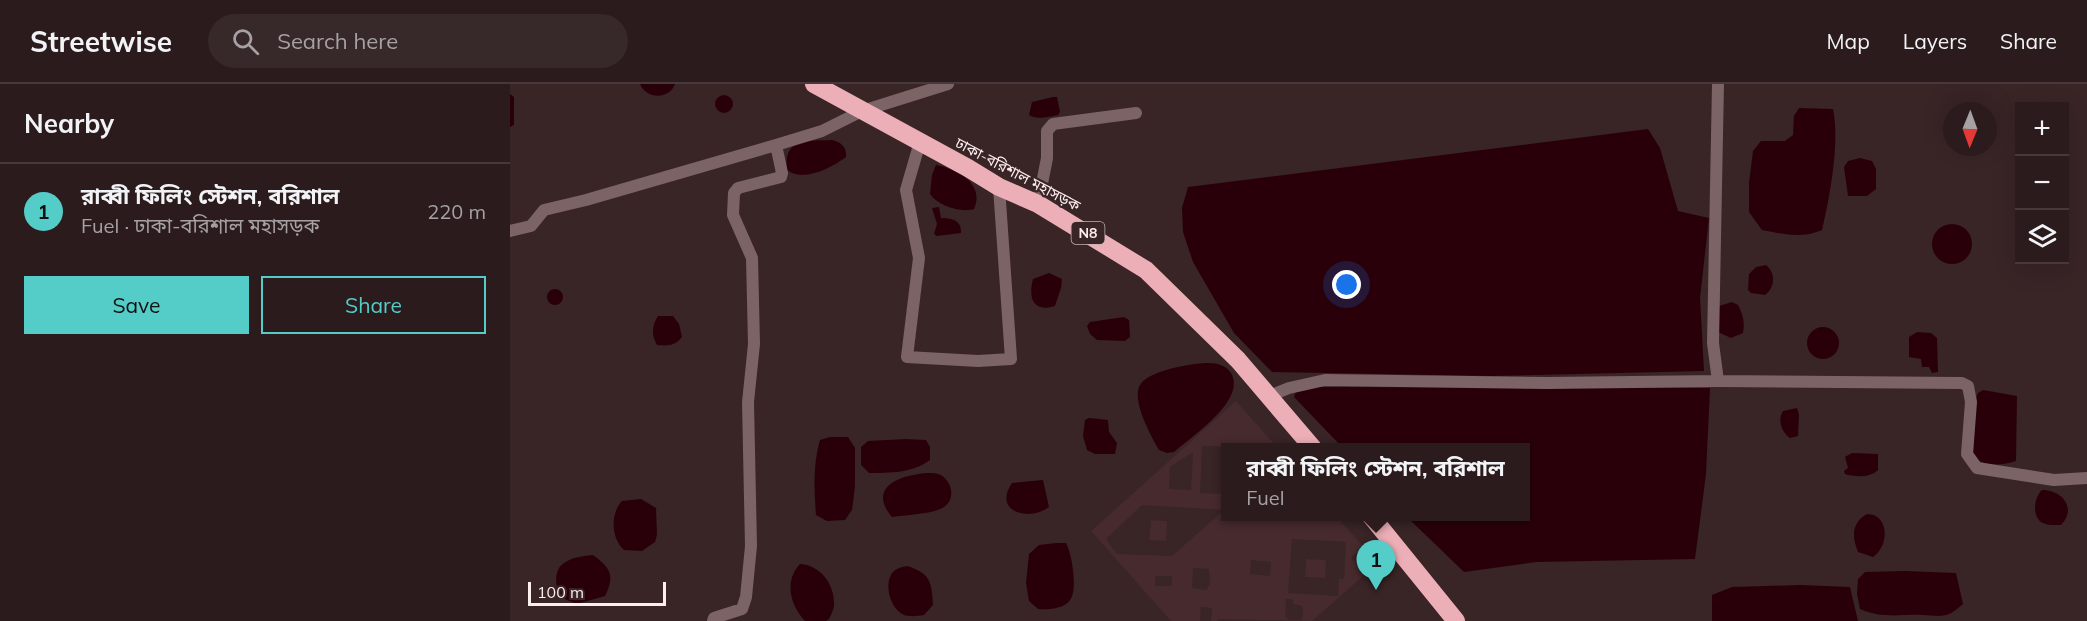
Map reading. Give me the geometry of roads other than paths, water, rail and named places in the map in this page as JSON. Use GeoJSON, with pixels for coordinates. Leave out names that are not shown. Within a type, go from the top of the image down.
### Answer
{"type":"FeatureCollection","features":[{"type":"Feature","properties":{"kind":"highway","name":"ঢাকা-বরিশাল মহাসড়ক"},"geometry":{"type":"LineString","coordinates":[[814,84],[999,187],[1038,204],[1146,270],[1238,360],[1310,443]]}},
{"type":"Feature","properties":{"kind":"highway"},"geometry":{"type":"LineString","coordinates":[[1375,521],[1456,621]]}},
{"type":"Feature","properties":{"kind":"street"},"geometry":{"type":"LineString","coordinates":[[510,231],[531,226],[544,210],[822,131],[862,111],[948,84]]}},
{"type":"Feature","properties":{"kind":"street"},"geometry":{"type":"LineString","coordinates":[[1718,84],[1713,343],[1718,381]]}},
{"type":"Feature","properties":{"kind":"street"},"geometry":{"type":"LineString","coordinates":[[1038,204],[1047,158],[1047,131],[1053,124],[1136,113]]}},
{"type":"Feature","properties":{"kind":"street"},"geometry":{"type":"LineString","coordinates":[[920,142],[906,190],[919,258],[907,357],[978,361],[1011,359],[999,187]]}},
{"type":"Feature","properties":{"kind":"street"},"geometry":{"type":"LineString","coordinates":[[713,621],[714,618],[742,609],[746,597],[751,546],[748,402],[754,344],[752,258],[733,215],[734,193],[738,188],[781,177],[776,145]]}},
{"type":"Feature","properties":{"kind":"street"},"geometry":{"type":"LineString","coordinates":[[1269,396],[1289,388],[1325,380],[1547,383],[1718,381],[1962,383],[1968,386],[1971,402],[1967,454],[1977,468],[2054,480],[2087,478]]}},
{"type":"Feature","properties":{"kind":"place","name":"রাব্বী ফিলিং স্টেশন, বরিশাল"},"geometry":{"type":"Point","coordinates":[1376,590]}}]}
